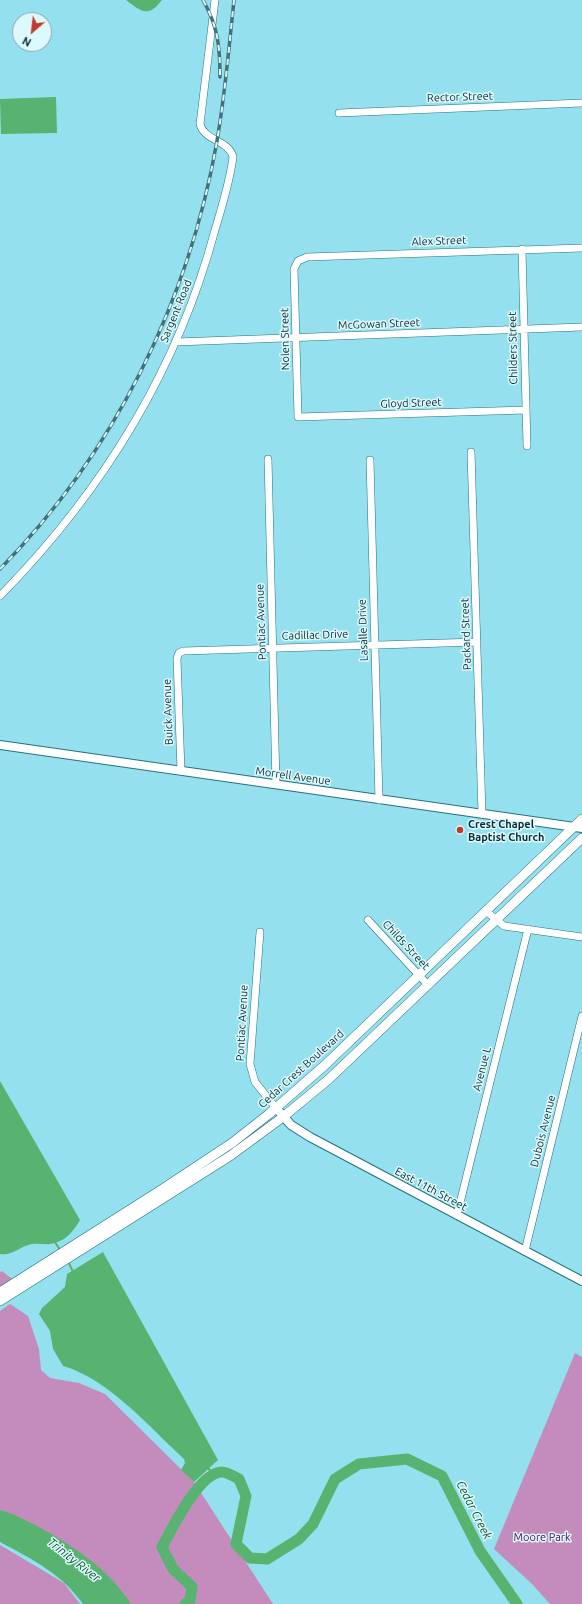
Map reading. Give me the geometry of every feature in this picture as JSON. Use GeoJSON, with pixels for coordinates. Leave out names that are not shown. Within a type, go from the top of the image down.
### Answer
{"type":"FeatureCollection","features":[{"type":"Feature","properties":{"kind":"main road","name":"Cedar Crest Boulevard"},"geometry":{"type":"LineString","coordinates":[[0,1301],[163,1194],[232,1143],[276,1108],[326,1065],[486,911],[578,828],[582,819]]}},
{"type":"Feature","properties":{"kind":"main road","name":"Cedar Crest Boulevard"},"geometry":{"type":"LineString","coordinates":[[0,1292],[239,1150],[283,1117],[329,1079],[582,838]]}},
{"type":"Feature","properties":{"kind":"street","name":"Sargent Road"},"geometry":{"type":"LineString","coordinates":[[0,596],[49,544],[98,482],[136,420],[176,342],[208,258],[232,163],[232,151],[205,134],[201,130],[200,124],[215,0]]}},
{"type":"Feature","properties":{"kind":"street","name":"Rector Street"},"geometry":{"type":"LineString","coordinates":[[339,113],[582,103]]}},
{"type":"Feature","properties":{"kind":"street","name":"Alex Street"},"geometry":{"type":"LineString","coordinates":[[298,260],[307,257],[582,248]]}},
{"type":"Feature","properties":{"kind":"street","name":"Childers Street"},"geometry":{"type":"LineString","coordinates":[[522,249],[527,446]]}},
{"type":"Feature","properties":{"kind":"street","name":"Nolen Street"},"geometry":{"type":"LineString","coordinates":[[298,260],[294,269],[298,417]]}},
{"type":"Feature","properties":{"kind":"street","name":"McGowan Street"},"geometry":{"type":"LineString","coordinates":[[176,342],[582,327]]}},
{"type":"Feature","properties":{"kind":"street","name":"Gloyd Street"},"geometry":{"type":"LineString","coordinates":[[298,417],[526,410]]}},
{"type":"Feature","properties":{"kind":"street","name":"Packard Street"},"geometry":{"type":"LineString","coordinates":[[471,452],[482,814]]}},
{"type":"Feature","properties":{"kind":"street","name":"Pontiac Avenue"},"geometry":{"type":"LineString","coordinates":[[268,459],[276,784]]}},
{"type":"Feature","properties":{"kind":"street","name":"Lasalle Drive"},"geometry":{"type":"LineString","coordinates":[[370,460],[379,800]]}},
{"type":"Feature","properties":{"kind":"street","name":"Cadillac Drive"},"geometry":{"type":"LineString","coordinates":[[179,653],[183,651],[477,642]]}},
{"type":"Feature","properties":{"kind":"street","name":"Buick Avenue"},"geometry":{"type":"LineString","coordinates":[[179,653],[177,658],[181,771]]}},
{"type":"Feature","properties":{"kind":"street","name":"Morrell Avenue"},"geometry":{"type":"LineString","coordinates":[[0,745],[578,828]]}},
{"type":"Feature","properties":{"kind":"street"},"geometry":{"type":"LineString","coordinates":[[486,911],[504,926],[582,937]]}},
{"type":"Feature","properties":{"kind":"street","name":"Childs Street"},"geometry":{"type":"LineString","coordinates":[[368,920],[428,985]]}},
{"type":"Feature","properties":{"kind":"street","name":"Avenue L"},"geometry":{"type":"LineString","coordinates":[[458,1215],[528,929]]}},
{"type":"Feature","properties":{"kind":"street","name":"Pontiac Avenue"},"geometry":{"type":"LineString","coordinates":[[260,932],[250,1064],[255,1082],[276,1108]]}},
{"type":"Feature","properties":{"kind":"street","name":"Dubois Avenue"},"geometry":{"type":"LineString","coordinates":[[525,1251],[582,1016]]}},
{"type":"Feature","properties":{"kind":"street","name":"East 11th Street"},"geometry":{"type":"LineString","coordinates":[[276,1108],[291,1125],[310,1137],[582,1281]]}},
{"type":"Feature","properties":{"kind":"green space"},"geometry":{"type":"Polygon","coordinates":[[[2,1271],[12,1279],[0,1286],[0,1272],[2,1271]]]}},
{"type":"Feature","properties":{"kind":"green space"},"geometry":{"type":"Polygon","coordinates":[[[10,1304],[28,1316],[39,1349],[41,1370],[50,1378],[79,1383],[105,1394],[194,1482],[273,1604],[116,1604],[0,1522],[0,1311],[10,1304]]]}},
{"type":"Feature","properties":{"kind":"green space","name":"Moore Park"},"geometry":{"type":"Polygon","coordinates":[[[575,1353],[582,1357],[582,1604],[550,1604],[532,1584],[494,1549],[575,1353]]]}},
{"type":"Feature","properties":{"kind":"green space"},"geometry":{"type":"Polygon","coordinates":[[[0,1545],[64,1583],[80,1604],[0,1604],[0,1545]]]}},
{"type":"Feature","properties":{"kind":"water"},"geometry":{"type":"Polygon","coordinates":[[[126,0],[162,0],[153,9],[145,11],[136,8],[126,0]]]}},
{"type":"Feature","properties":{"kind":"water"},"geometry":{"type":"Polygon","coordinates":[[[56,97],[57,133],[1,134],[0,99],[56,97]]]}},
{"type":"Feature","properties":{"kind":"water"},"geometry":{"type":"Polygon","coordinates":[[[0,1081],[80,1220],[74,1229],[60,1241],[48,1244],[32,1244],[9,1254],[0,1254],[0,1081]]]}},
{"type":"Feature","properties":{"kind":"water"},"geometry":{"type":"Polygon","coordinates":[[[103,1252],[218,1460],[194,1482],[181,1470],[185,1463],[184,1459],[128,1405],[80,1372],[63,1366],[53,1349],[50,1331],[39,1314],[42,1308],[65,1287],[67,1274],[103,1252]]]}},
{"type":"Feature","properties":{"kind":"water","name":"Trinity River"},"geometry":{"type":"Polygon","coordinates":[[[0,1510],[37,1526],[89,1559],[112,1579],[131,1604],[83,1604],[66,1584],[46,1568],[0,1542],[0,1510]]]}},
{"type":"Feature","properties":{"kind":"waterway"},"geometry":{"type":"LineString","coordinates":[[55,1242],[60,1250]]}},
{"type":"Feature","properties":{"kind":"waterway"},"geometry":{"type":"LineString","coordinates":[[68,1261],[73,1272]]}},
{"type":"Feature","properties":{"kind":"waterway","name":"Cedar Creek"},"geometry":{"type":"LineString","coordinates":[[185,1604],[190,1601],[192,1587],[173,1569],[162,1547],[187,1503],[204,1481],[213,1474],[224,1472],[239,1479],[246,1496],[236,1544],[250,1558],[267,1559],[299,1539],[313,1524],[335,1479],[359,1464],[407,1459],[442,1476],[480,1551],[517,1604]]}},
{"type":"Feature","properties":{"kind":"waterway"},"geometry":{"type":"LineString","coordinates":[[208,1468],[214,1475]]}},
{"type":"Feature","properties":{"kind":"railway"},"geometry":{"type":"LineString","coordinates":[[203,0],[212,19],[219,46],[220,77]]}},
{"type":"Feature","properties":{"kind":"railway"},"geometry":{"type":"LineString","coordinates":[[0,569],[41,524],[78,476],[111,425],[141,372],[166,316],[187,259],[204,201],[217,141],[227,71],[234,0]]}},
{"type":"Feature","properties":{"kind":"place","name":"Crest Chapel Baptist Church"},"geometry":{"type":"Point","coordinates":[460,830]}}]}
